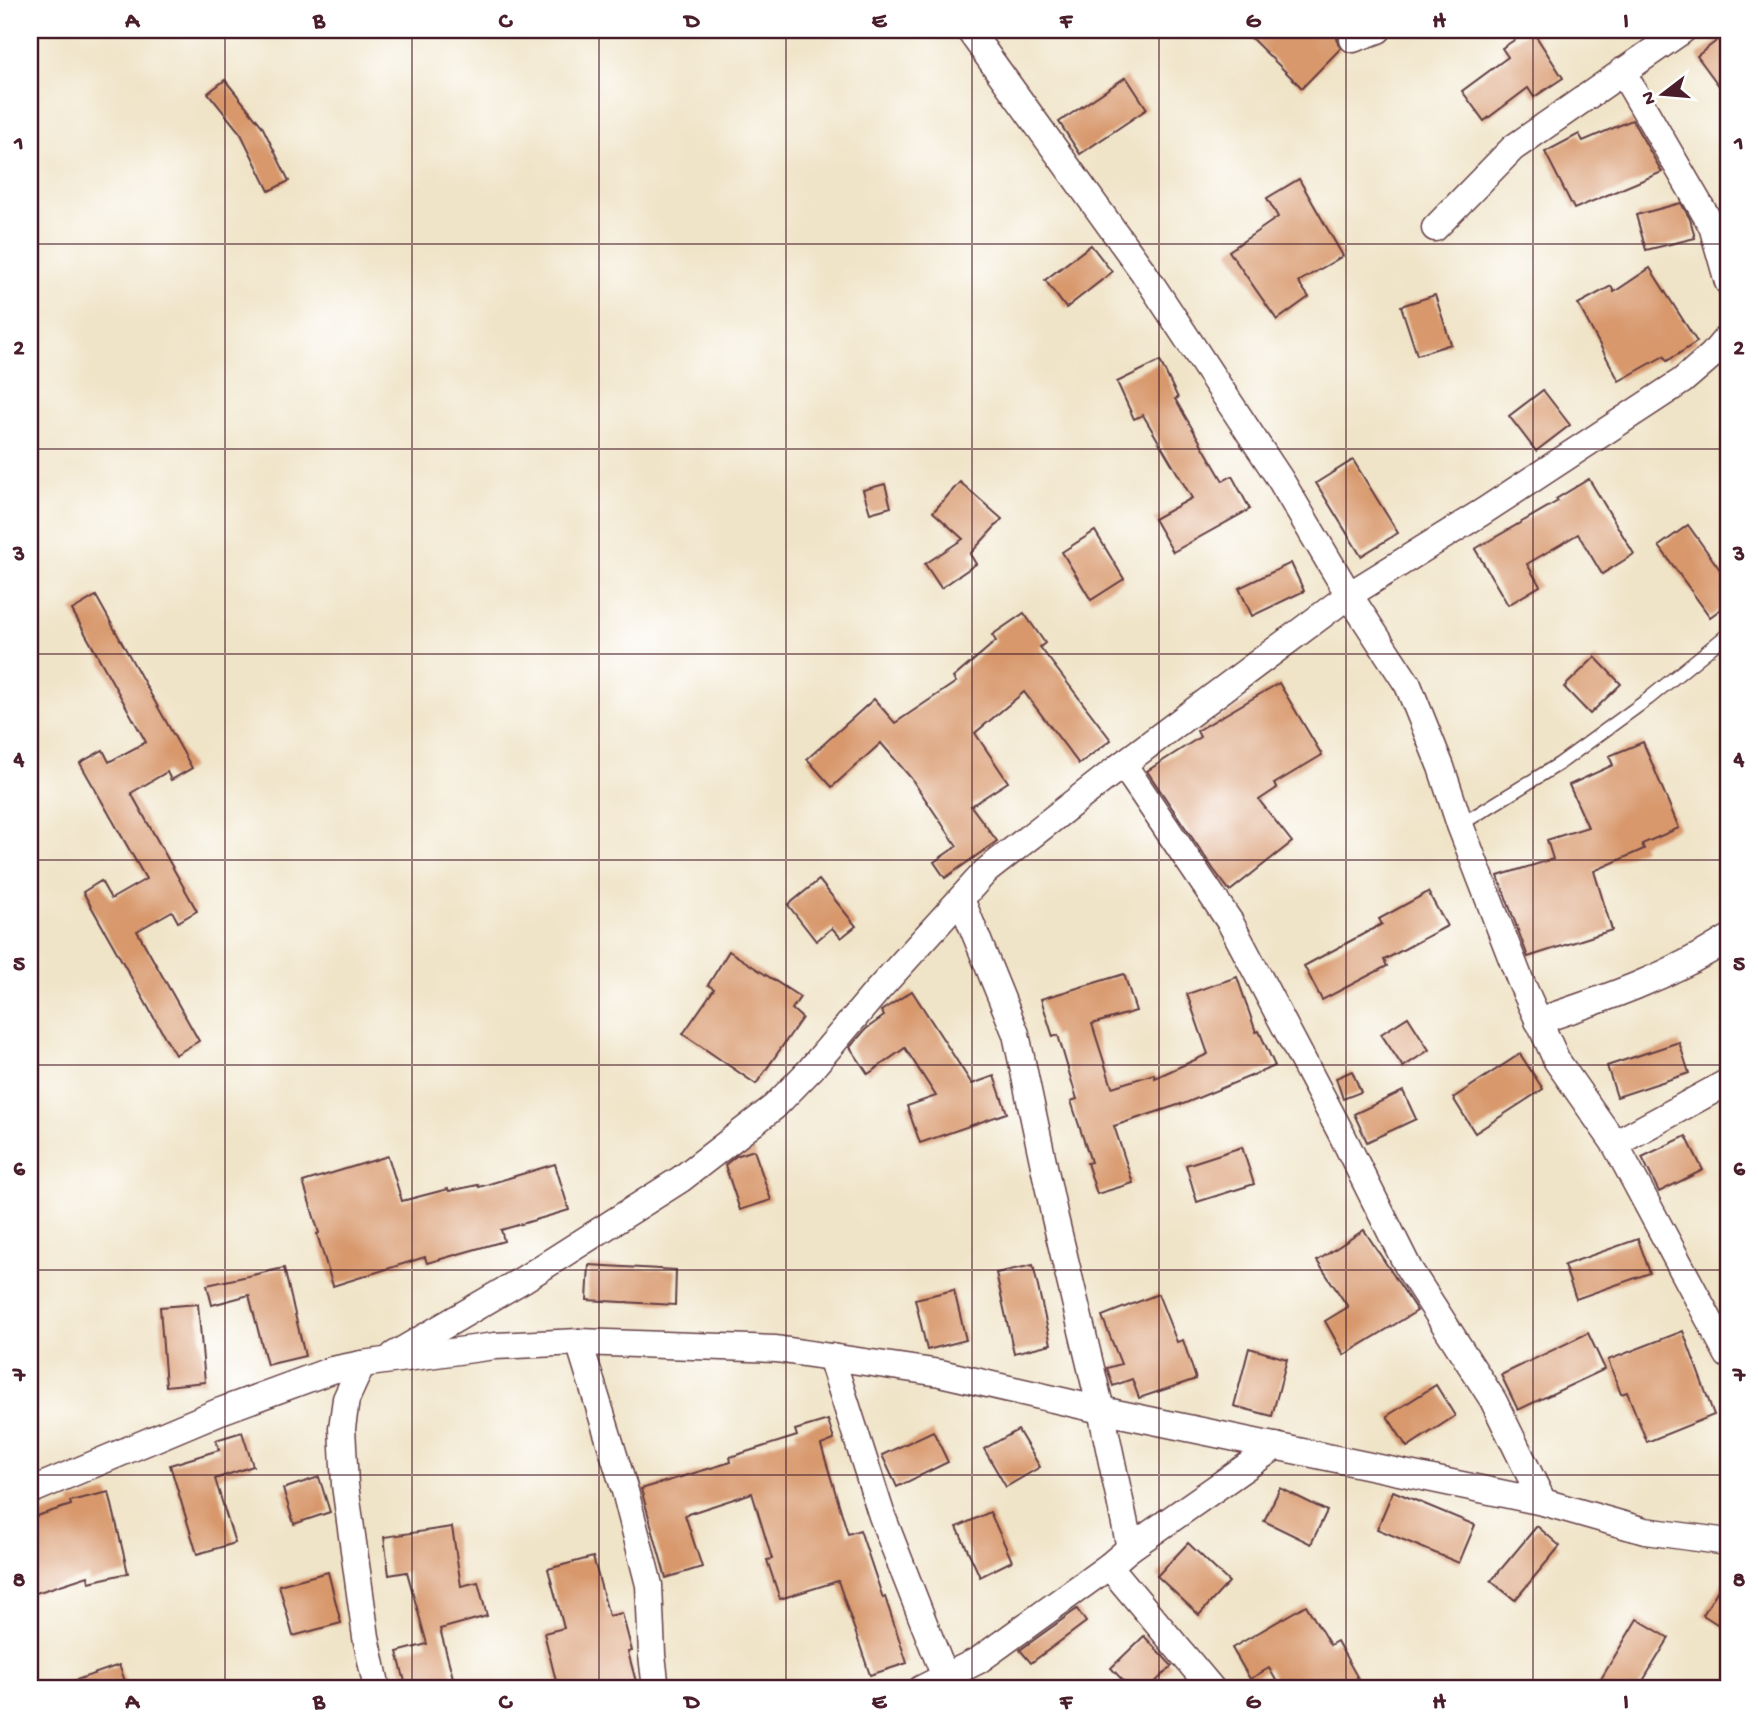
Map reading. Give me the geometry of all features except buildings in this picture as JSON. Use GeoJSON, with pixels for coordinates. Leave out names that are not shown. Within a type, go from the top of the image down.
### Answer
{"type":"FeatureCollection","features":[{"type":"Feature","properties":{"kind":"street"},"geometry":{"type":"LineString","coordinates":[[1353,39],[1378,30]]}},
{"type":"Feature","properties":{"kind":"street"},"geometry":{"type":"LineString","coordinates":[[1435,228],[1513,148],[1683,30]]}},
{"type":"Feature","properties":{"kind":"street"},"geometry":{"type":"LineString","coordinates":[[975,32],[1144,273],[1280,479],[1349,595],[1408,685],[1441,766],[1460,825],[1520,980],[1557,1061],[1615,1144],[1728,1355]]}},
{"type":"Feature","properties":{"kind":"street"},"geometry":{"type":"LineString","coordinates":[[1622,71],[1712,226],[1728,278]]}},
{"type":"Feature","properties":{"kind":"street"},"geometry":{"type":"LineString","coordinates":[[377,1689],[366,1637],[347,1499],[342,1428],[346,1399],[373,1363],[524,1279],[681,1179],[774,1107],[986,871],[1123,764],[1349,595],[1682,382],[1712,355],[1728,336]]}},
{"type":"Feature","properties":{"kind":"street"},"geometry":{"type":"LineString","coordinates":[[1123,764],[1230,922],[1409,1269],[1493,1400],[1543,1502]]}},
{"type":"Feature","properties":{"kind":"street"},"geometry":{"type":"LineString","coordinates":[[961,899],[1016,1034],[1130,1548]]}},
{"type":"Feature","properties":{"kind":"street"},"geometry":{"type":"LineString","coordinates":[[1538,1021],[1622,993],[1701,957],[1728,939]]}},
{"type":"Feature","properties":{"kind":"street"},"geometry":{"type":"LineString","coordinates":[[1615,1144],[1728,1082]]}},
{"type":"Feature","properties":{"kind":"street"},"geometry":{"type":"LineString","coordinates":[[30,1492],[218,1412],[332,1370],[495,1346],[579,1342],[776,1349],[940,1373],[1101,1410],[1543,1502],[1645,1531],[1728,1542]]}},
{"type":"Feature","properties":{"kind":"street"},"geometry":{"type":"LineString","coordinates":[[579,1342],[625,1491],[649,1585],[656,1689]]}},
{"type":"Feature","properties":{"kind":"street"},"geometry":{"type":"LineString","coordinates":[[831,1357],[882,1516],[945,1677]]}},
{"type":"Feature","properties":{"kind":"street"},"geometry":{"type":"LineString","coordinates":[[921,1689],[979,1660],[1130,1548],[1276,1446]]}},
{"type":"Feature","properties":{"kind":"street"},"geometry":{"type":"LineString","coordinates":[[1109,1566],[1212,1689]]}},
{"type":"Feature","properties":{"kind":"lane"},"geometry":{"type":"LineString","coordinates":[[1460,825],[1559,764],[1648,699],[1728,634]]}}]}
